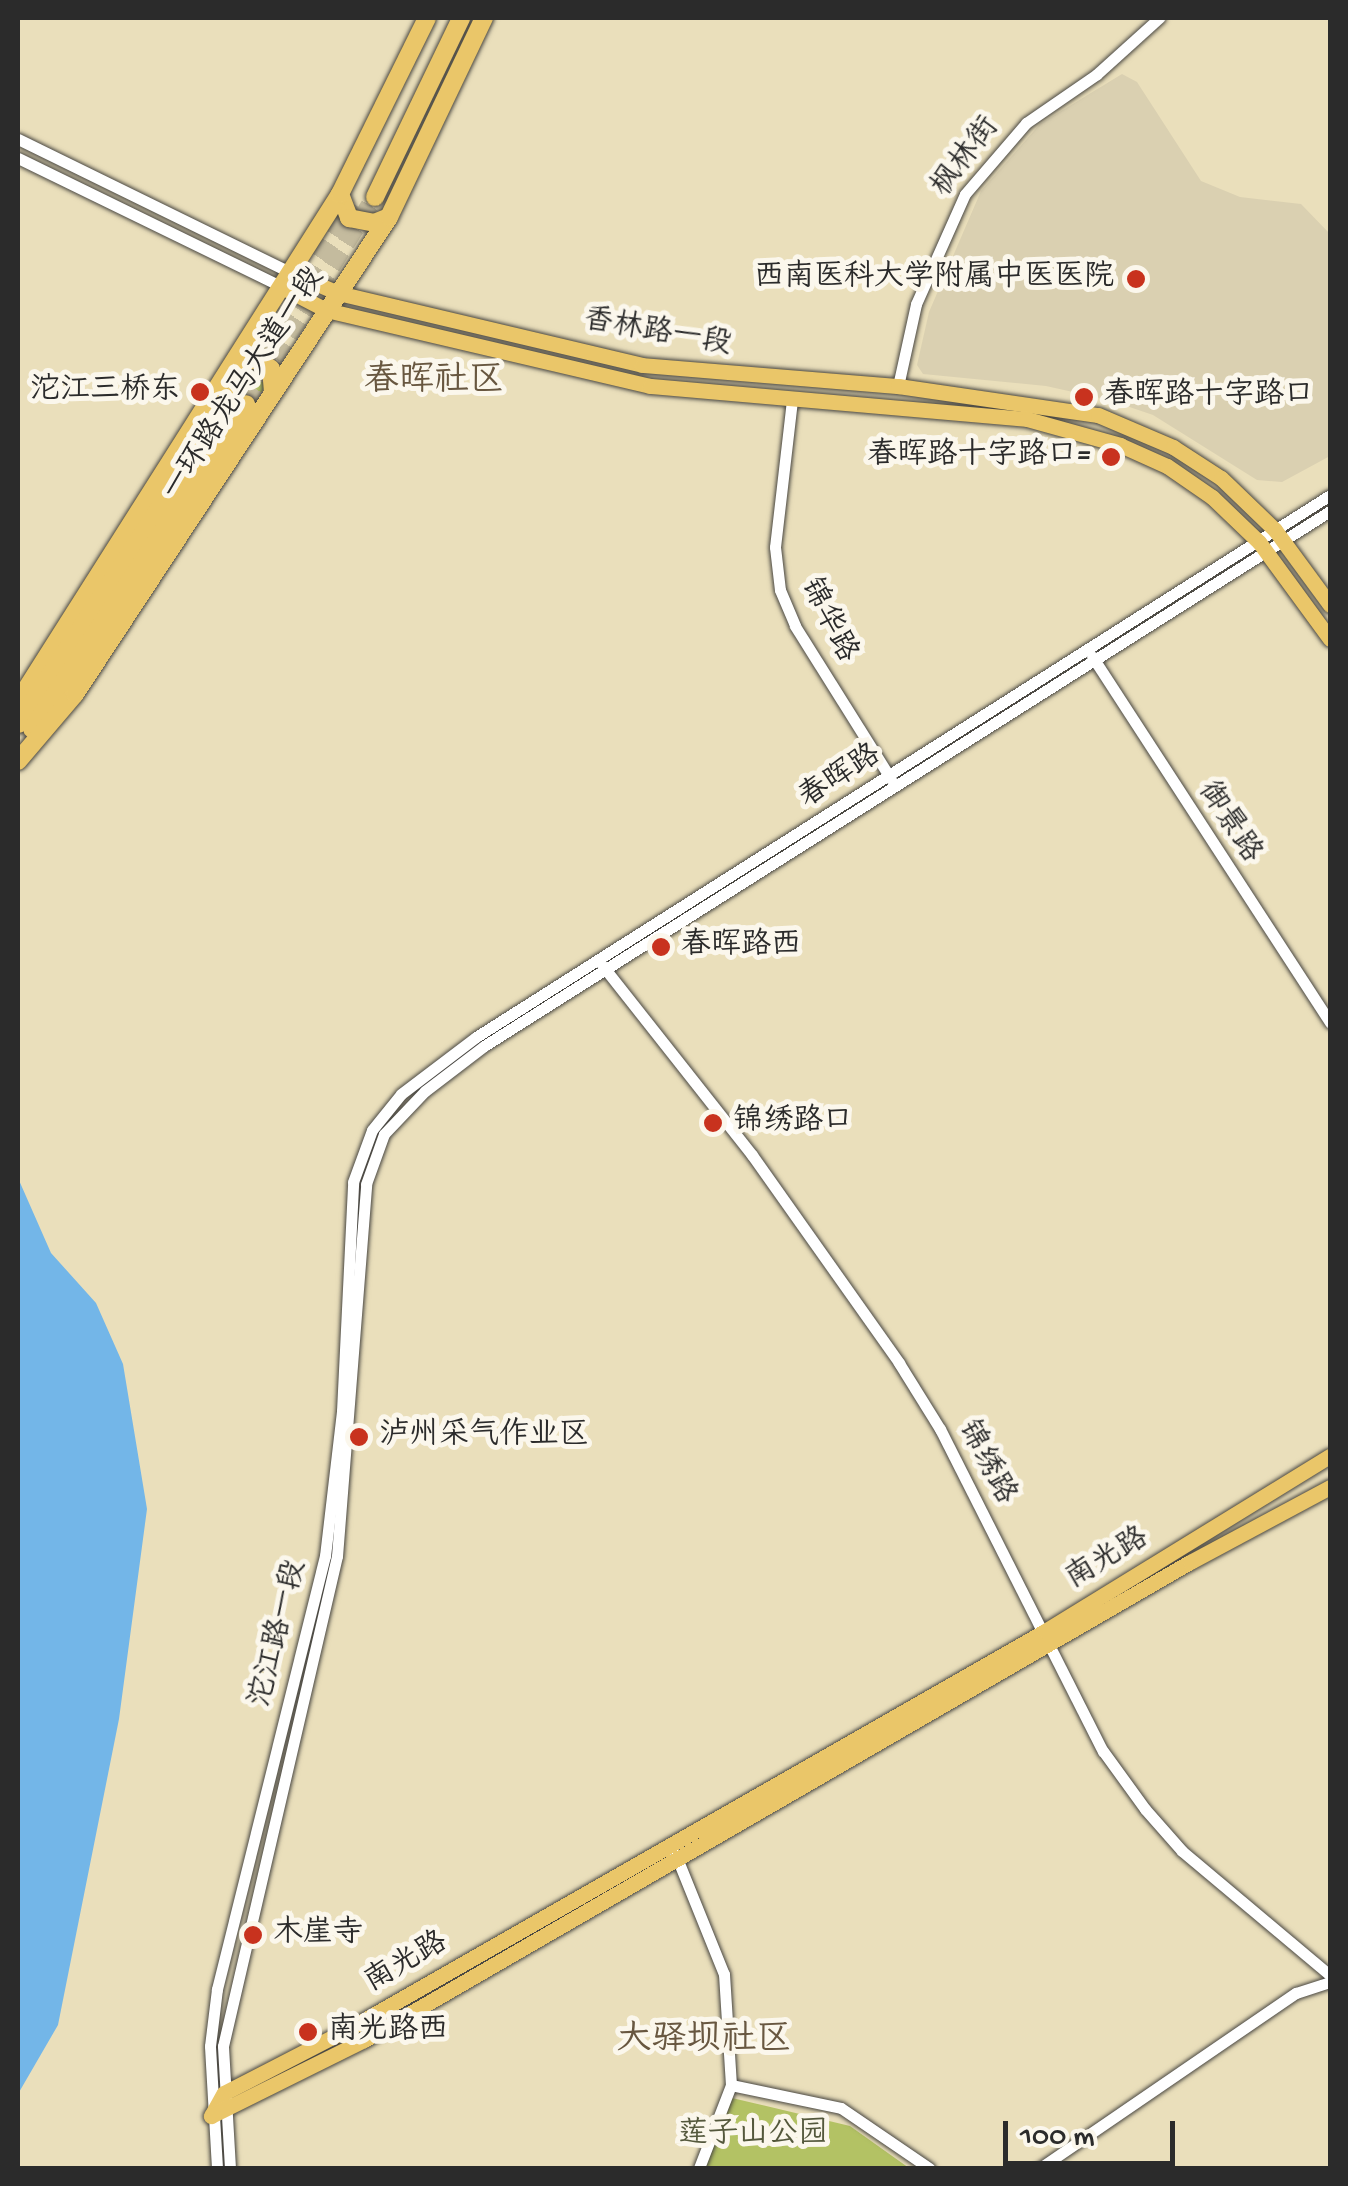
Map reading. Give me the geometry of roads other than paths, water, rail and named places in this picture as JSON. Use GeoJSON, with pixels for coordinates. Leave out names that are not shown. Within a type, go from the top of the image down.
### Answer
{"type":"FeatureCollection","features":[{"type":"Feature","properties":{"kind":"highway"},"geometry":{"type":"LineString","coordinates":[[448,18],[369,194],[461,18]]}},
{"type":"Feature","properties":{"kind":"highway","name":"一环路龙马大道一段"},"geometry":{"type":"LineString","coordinates":[[18,761],[75,694],[388,217],[484,18]]}},
{"type":"Feature","properties":{"kind":"highway","name":"一环路龙马大道一段"},"geometry":{"type":"LineString","coordinates":[[18,702],[340,194],[419,20]]}},
{"type":"Feature","properties":{"kind":"highway"},"geometry":{"type":"LineString","coordinates":[[340,194],[349,218],[374,223],[388,217]]}},
{"type":"Feature","properties":{"kind":"highway"},"geometry":{"type":"LineString","coordinates":[[230,369],[252,359],[262,362],[271,369],[273,392]]}},
{"type":"Feature","properties":{"kind":"highway"},"geometry":{"type":"LineString","coordinates":[[18,724],[240,399],[18,750]]}},
{"type":"Feature","properties":{"kind":"main road","name":"香林路一段"},"geometry":{"type":"LineString","coordinates":[[286,280],[642,365],[898,386],[1052,406],[1124,424],[1221,478],[1280,535],[1330,606]]}},
{"type":"Feature","properties":{"kind":"main road","name":"香林路一段"},"geometry":{"type":"LineString","coordinates":[[286,280],[326,310],[650,386],[971,413],[1077,430],[1167,466],[1263,546],[1330,639]]}},
{"type":"Feature","properties":{"kind":"main road","name":"南光路"},"geometry":{"type":"LineString","coordinates":[[1048,1637],[1330,1456]]}},
{"type":"Feature","properties":{"kind":"main road","name":"南光路"},"geometry":{"type":"LineString","coordinates":[[224,2093],[673,1850],[1048,1637],[1330,1487]]}},
{"type":"Feature","properties":{"kind":"main road","name":"南光路"},"geometry":{"type":"LineString","coordinates":[[218,2114],[364,2040],[673,1850]]}},
{"type":"Feature","properties":{"kind":"main road"},"geometry":{"type":"LineString","coordinates":[[218,2114],[224,2093]]}},
{"type":"Feature","properties":{"kind":"street","name":"枫林街"},"geometry":{"type":"LineString","coordinates":[[898,386],[916,304],[966,194],[1026,123],[1097,74],[1159,18]]}},
{"type":"Feature","properties":{"kind":"street","name":"香林路一段"},"geometry":{"type":"LineString","coordinates":[[18,139],[286,280]]}},
{"type":"Feature","properties":{"kind":"street","name":"香林路一段"},"geometry":{"type":"LineString","coordinates":[[18,158],[286,280]]}},
{"type":"Feature","properties":{"kind":"street","name":"锦华路"},"geometry":{"type":"LineString","coordinates":[[796,400],[775,547],[780,590],[795,626],[896,780]]}},
{"type":"Feature","properties":{"kind":"street","name":"春晖路"},"geometry":{"type":"LineString","coordinates":[[391,1116],[446,1058],[603,966],[896,780],[1280,535],[1330,495]]}},
{"type":"Feature","properties":{"kind":"street","name":"春晖路"},"geometry":{"type":"LineString","coordinates":[[1280,535],[1330,510]]}},
{"type":"Feature","properties":{"kind":"street","name":"御景路"},"geometry":{"type":"LineString","coordinates":[[1091,654],[1330,1022]]}},
{"type":"Feature","properties":{"kind":"street","name":"锦绣路"},"geometry":{"type":"LineString","coordinates":[[603,966],[752,1155],[899,1362],[1048,1637],[1103,1751],[1144,1809],[1182,1851],[1330,1978]]}},
{"type":"Feature","properties":{"kind":"street","name":"沱江路一段"},"geometry":{"type":"LineString","coordinates":[[224,2093],[232,1992],[338,1556],[366,1184],[372,1158],[391,1116]]}},
{"type":"Feature","properties":{"kind":"street","name":"沱江路一段"},"geometry":{"type":"LineString","coordinates":[[217,2168],[217,1989],[325,1556],[342,1411],[353,1182],[391,1116]]}},
{"type":"Feature","properties":{"kind":"street"},"geometry":{"type":"LineString","coordinates":[[673,1850],[724,1974],[731,2084],[699,2168]]}},
{"type":"Feature","properties":{"kind":"street"},"geometry":{"type":"LineString","coordinates":[[1040,2168],[1296,1993],[1330,1978]]}},
{"type":"Feature","properties":{"kind":"street"},"geometry":{"type":"LineString","coordinates":[[731,2084],[842,2108],[929,2168]]}},
{"type":"Feature","properties":{"kind":"street","name":"沱江路一段"},"geometry":{"type":"LineString","coordinates":[[218,2114],[230,2168]]}},
{"type":"Feature","properties":{"kind":"water"},"geometry":{"type":"Polygon","coordinates":[[[18,1178],[51,1253],[96,1303],[123,1364],[147,1509],[119,1719],[58,2025],[18,2094],[18,1178]]]}},
{"type":"Feature","properties":{"kind":"tunnel"},"geometry":{"type":"LineString","coordinates":[[246,404],[375,197]]}},
{"type":"Feature","properties":{"kind":"tunnel"},"geometry":{"type":"LineString","coordinates":[[233,395],[355,205]]}},
{"type":"Feature","properties":{"kind":"place","name":"西南医科大学附属中医医院"},"geometry":{"type":"Point","coordinates":[1136,279]}},
{"type":"Feature","properties":{"kind":"place","name":"沱江三桥东"},"geometry":{"type":"Point","coordinates":[200,392]}},
{"type":"Feature","properties":{"kind":"place","name":"春晖路十字路口"},"geometry":{"type":"Point","coordinates":[1084,397]}},
{"type":"Feature","properties":{"kind":"place","name":"春晖路十字路口="},"geometry":{"type":"Point","coordinates":[1111,457]}},
{"type":"Feature","properties":{"kind":"place","name":"春晖路西"},"geometry":{"type":"Point","coordinates":[661,947]}},
{"type":"Feature","properties":{"kind":"place","name":"锦绣路口"},"geometry":{"type":"Point","coordinates":[713,1123]}},
{"type":"Feature","properties":{"kind":"place","name":"泸州采气作业区"},"geometry":{"type":"Point","coordinates":[359,1437]}},
{"type":"Feature","properties":{"kind":"place","name":"木崖寺"},"geometry":{"type":"Point","coordinates":[253,1935]}},
{"type":"Feature","properties":{"kind":"place","name":"南光路西"},"geometry":{"type":"Point","coordinates":[308,2032]}},
{"type":"Feature","properties":{"kind":"district","name":"春晖社区"},"geometry":{"type":"Point","coordinates":[434,383]}},
{"type":"Feature","properties":{"kind":"district","name":"大驿坝社区"},"geometry":{"type":"Point","coordinates":[704,2042]}},
{"type":"Feature","properties":{"kind":"park label","name":"莲子山公园"},"geometry":{"type":"Point","coordinates":[753,2136]}}]}
